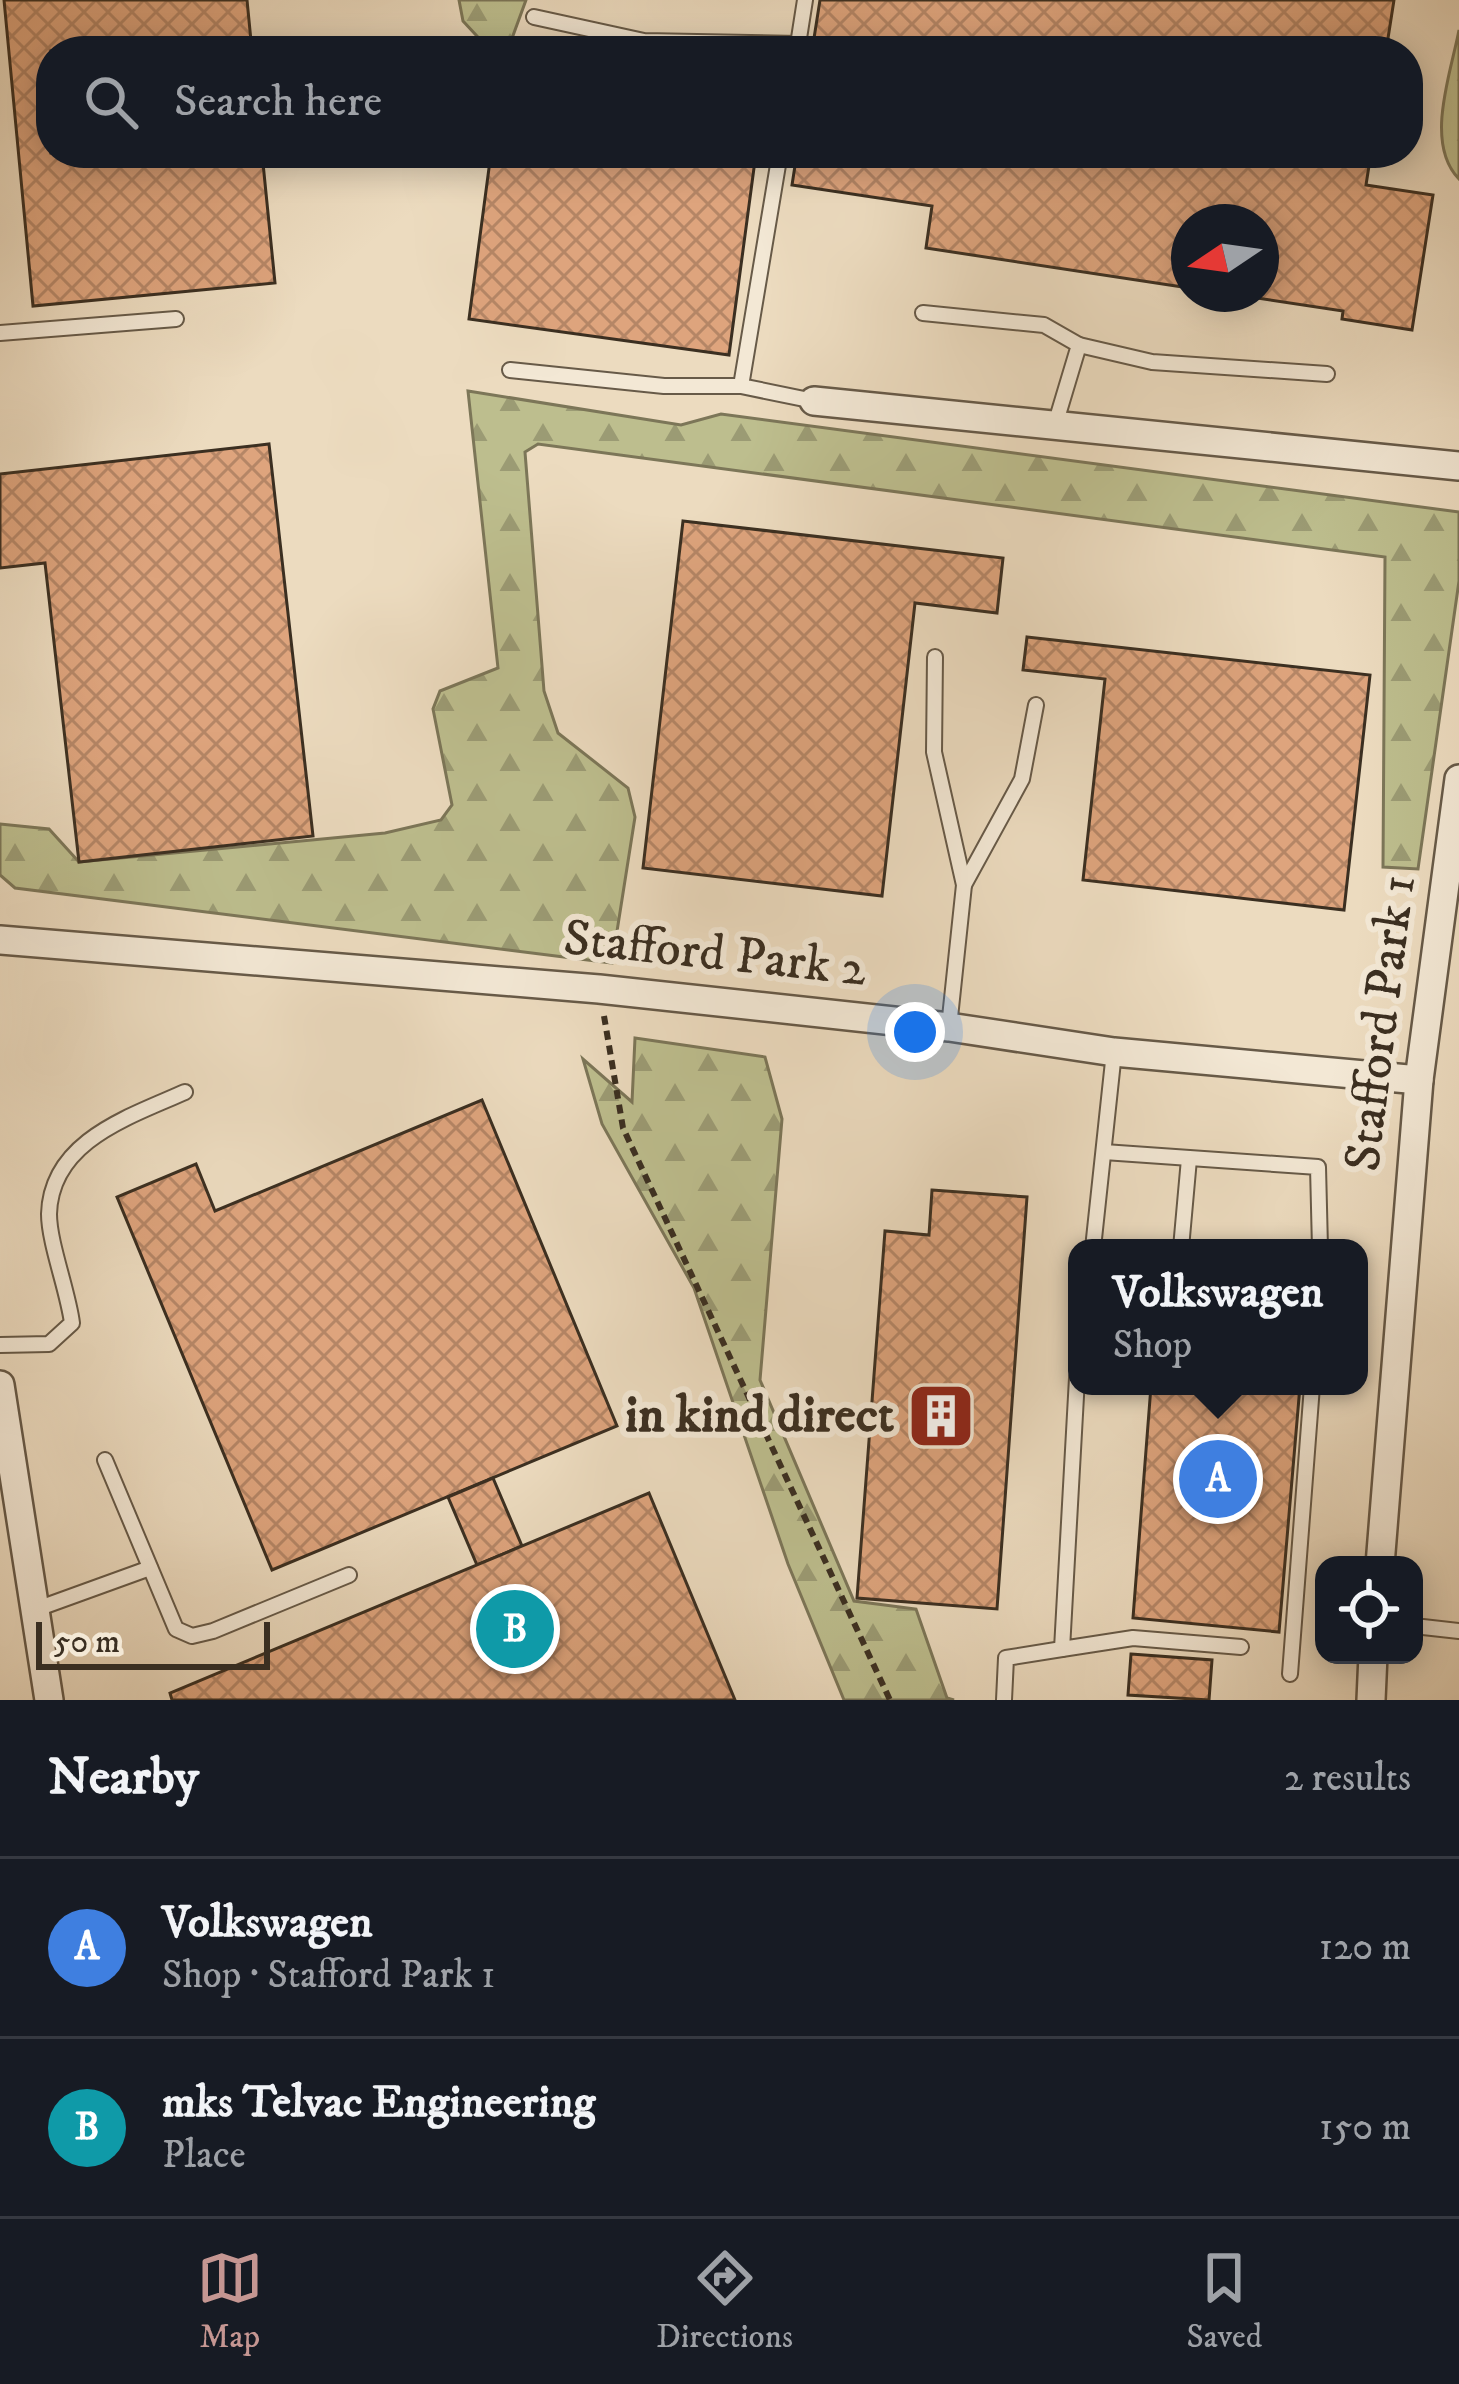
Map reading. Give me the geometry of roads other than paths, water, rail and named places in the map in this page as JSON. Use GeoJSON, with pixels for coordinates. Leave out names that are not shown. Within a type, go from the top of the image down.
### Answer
{"type":"FeatureCollection","features":[{"type":"Feature","properties":{"kind":"street"},"geometry":{"type":"LineString","coordinates":[[814,400],[1459,466]]}},
{"type":"Feature","properties":{"kind":"street","name":"Stafford Park 1"},"geometry":{"type":"LineString","coordinates":[[1381,1556],[1419,1079],[1459,779]]}},
{"type":"Feature","properties":{"kind":"street","name":"Stafford Park 2"},"geometry":{"type":"LineString","coordinates":[[0,940],[599,989],[949,1027],[1114,1052],[1419,1079]]}},
{"type":"Feature","properties":{"kind":"street"},"geometry":{"type":"LineString","coordinates":[[0,1385],[49,1700]]}},
{"type":"Feature","properties":{"kind":"street"},"geometry":{"type":"LineString","coordinates":[[1371,1700],[1373,1664]]}},
{"type":"Feature","properties":{"kind":"lane"},"geometry":{"type":"LineString","coordinates":[[800,36],[806,0]]}},
{"type":"Feature","properties":{"kind":"lane"},"geometry":{"type":"LineString","coordinates":[[534,17],[621,36]]}},
{"type":"Feature","properties":{"kind":"lane"},"geometry":{"type":"LineString","coordinates":[[741,386],[777,168]]}},
{"type":"Feature","properties":{"kind":"lane"},"geometry":{"type":"LineString","coordinates":[[923,313],[1044,325],[1078,345],[1151,362],[1327,374]]}},
{"type":"Feature","properties":{"kind":"lane"},"geometry":{"type":"LineString","coordinates":[[0,332],[176,319]]}},
{"type":"Feature","properties":{"kind":"lane"},"geometry":{"type":"LineString","coordinates":[[1055,425],[1078,345]]}},
{"type":"Feature","properties":{"kind":"lane"},"geometry":{"type":"LineString","coordinates":[[510,370],[664,386],[741,386],[814,400]]}},
{"type":"Feature","properties":{"kind":"lane"},"geometry":{"type":"LineString","coordinates":[[935,657],[934,752],[964,885],[949,1027]]}},
{"type":"Feature","properties":{"kind":"lane"},"geometry":{"type":"LineString","coordinates":[[964,885],[1022,779],[1036,705]]}},
{"type":"Feature","properties":{"kind":"lane"},"geometry":{"type":"LineString","coordinates":[[1094,1239],[1114,1052]]}},
{"type":"Feature","properties":{"kind":"lane"},"geometry":{"type":"LineString","coordinates":[[0,1346],[49,1345],[72,1323],[49,1217],[55,1183],[72,1158],[96,1132],[185,1093]]}},
{"type":"Feature","properties":{"kind":"lane"},"geometry":{"type":"LineString","coordinates":[[1104,1152],[1318,1167],[1320,1239]]}},
{"type":"Feature","properties":{"kind":"lane"},"geometry":{"type":"LineString","coordinates":[[1182,1239],[1189,1159]]}},
{"type":"Feature","properties":{"kind":"lane"},"geometry":{"type":"LineString","coordinates":[[1062,1649],[1076,1395]]}},
{"type":"Feature","properties":{"kind":"lane"},"geometry":{"type":"LineString","coordinates":[[1290,1674],[1311,1395]]}},
{"type":"Feature","properties":{"kind":"lane"},"geometry":{"type":"LineString","coordinates":[[105,1460],[176,1629],[192,1636],[349,1575]]}},
{"type":"Feature","properties":{"kind":"lane"},"geometry":{"type":"LineString","coordinates":[[34,1610],[150,1568]]}},
{"type":"Feature","properties":{"kind":"lane"},"geometry":{"type":"LineString","coordinates":[[1423,1627],[1459,1630]]}},
{"type":"Feature","properties":{"kind":"lane"},"geometry":{"type":"LineString","coordinates":[[1004,1700],[1006,1658],[1133,1638],[1241,1647]]}},
{"type":"Feature","properties":{"kind":"place","name":"in kind direct"},"geometry":{"type":"Point","coordinates":[941,1416]}},
{"type":"Feature","properties":{"kind":"place","name":"Volkswagen"},"geometry":{"type":"Point","coordinates":[1218,1479]}},
{"type":"Feature","properties":{"kind":"place","name":"mks Telvac Engineering"},"geometry":{"type":"Point","coordinates":[515,1629]}}]}
